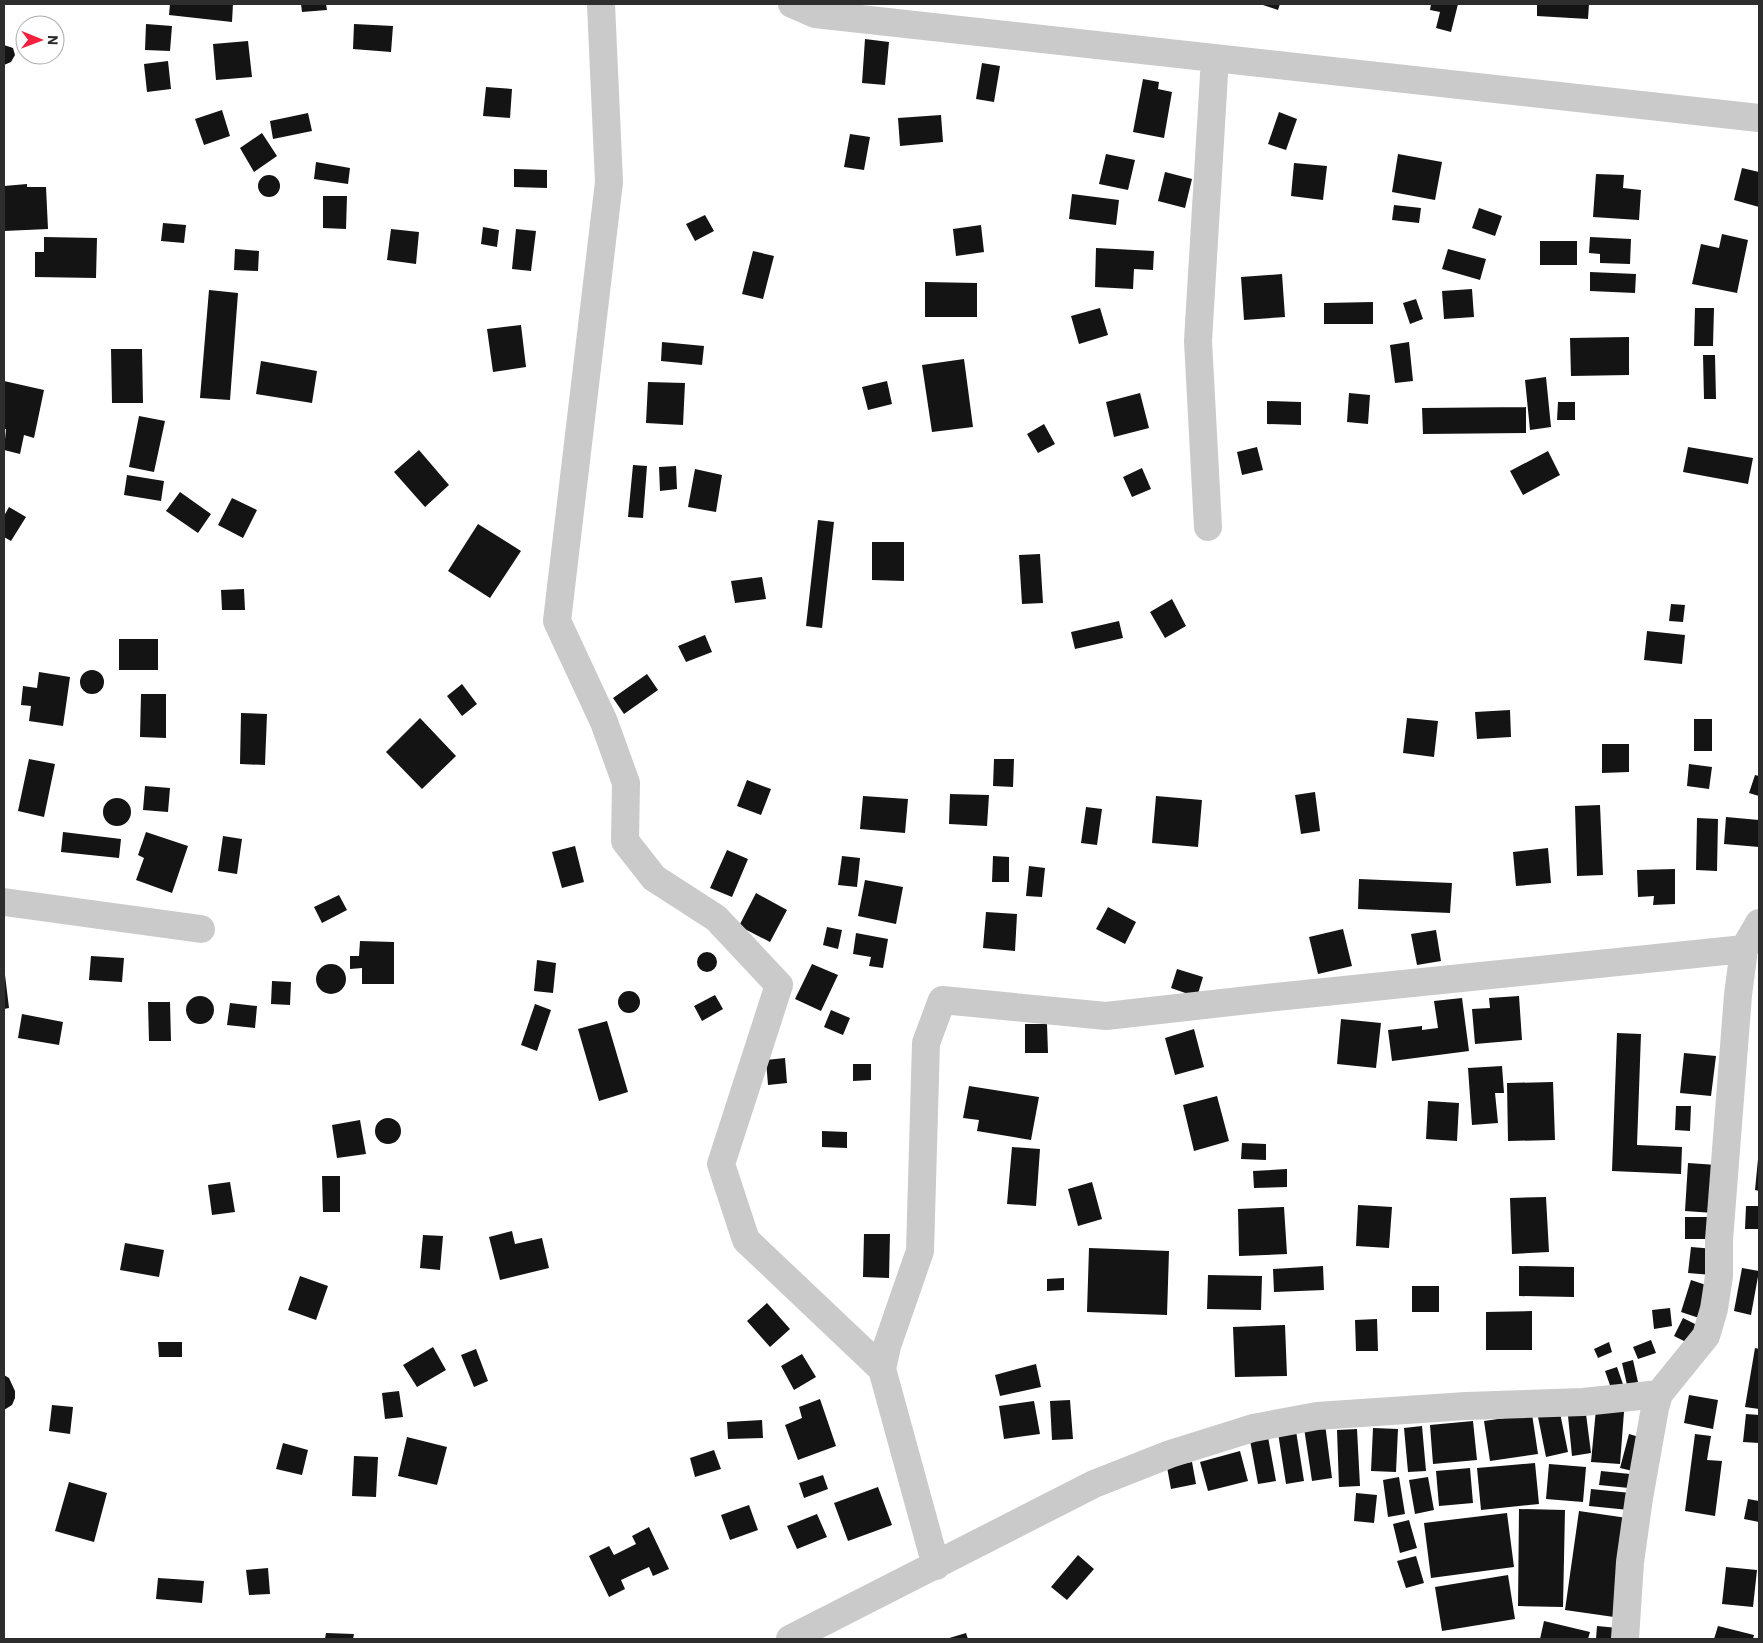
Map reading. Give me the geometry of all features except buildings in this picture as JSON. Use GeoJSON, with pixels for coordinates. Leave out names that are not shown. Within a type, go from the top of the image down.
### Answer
{"type":"FeatureCollection","features":[{"type":"Feature","properties":{"kind":"street"},"geometry":{"type":"LineString","coordinates":[[601,4],[609,182],[557,621],[604,722],[626,783],[626,841],[654,878],[716,918],[779,985],[720,1164],[746,1240],[882,1369]]}},
{"type":"Feature","properties":{"kind":"street"},"geometry":{"type":"LineString","coordinates":[[792,4],[815,14],[1759,118]]}},
{"type":"Feature","properties":{"kind":"street"},"geometry":{"type":"LineString","coordinates":[[1208,527],[1198,341],[1215,58]]}},
{"type":"Feature","properties":{"kind":"street"},"geometry":{"type":"LineString","coordinates":[[4,902],[201,929]]}},
{"type":"Feature","properties":{"kind":"street"},"geometry":{"type":"LineString","coordinates":[[1625,1639],[1630,1562],[1639,1498],[1659,1394],[1706,1336],[1714,1309],[1719,1276],[1719,1240],[1744,949],[1759,923]]}},
{"type":"Feature","properties":{"kind":"street"},"geometry":{"type":"LineString","coordinates":[[936,1566],[882,1369],[887,1346],[920,1251],[926,1043],[942,1000],[1106,1016],[1296,994],[1744,949]]}},
{"type":"Feature","properties":{"kind":"street"},"geometry":{"type":"LineString","coordinates":[[790,1639],[1094,1484],[1170,1454],[1253,1428],[1317,1416],[1466,1406],[1583,1402],[1659,1394]]}}]}
